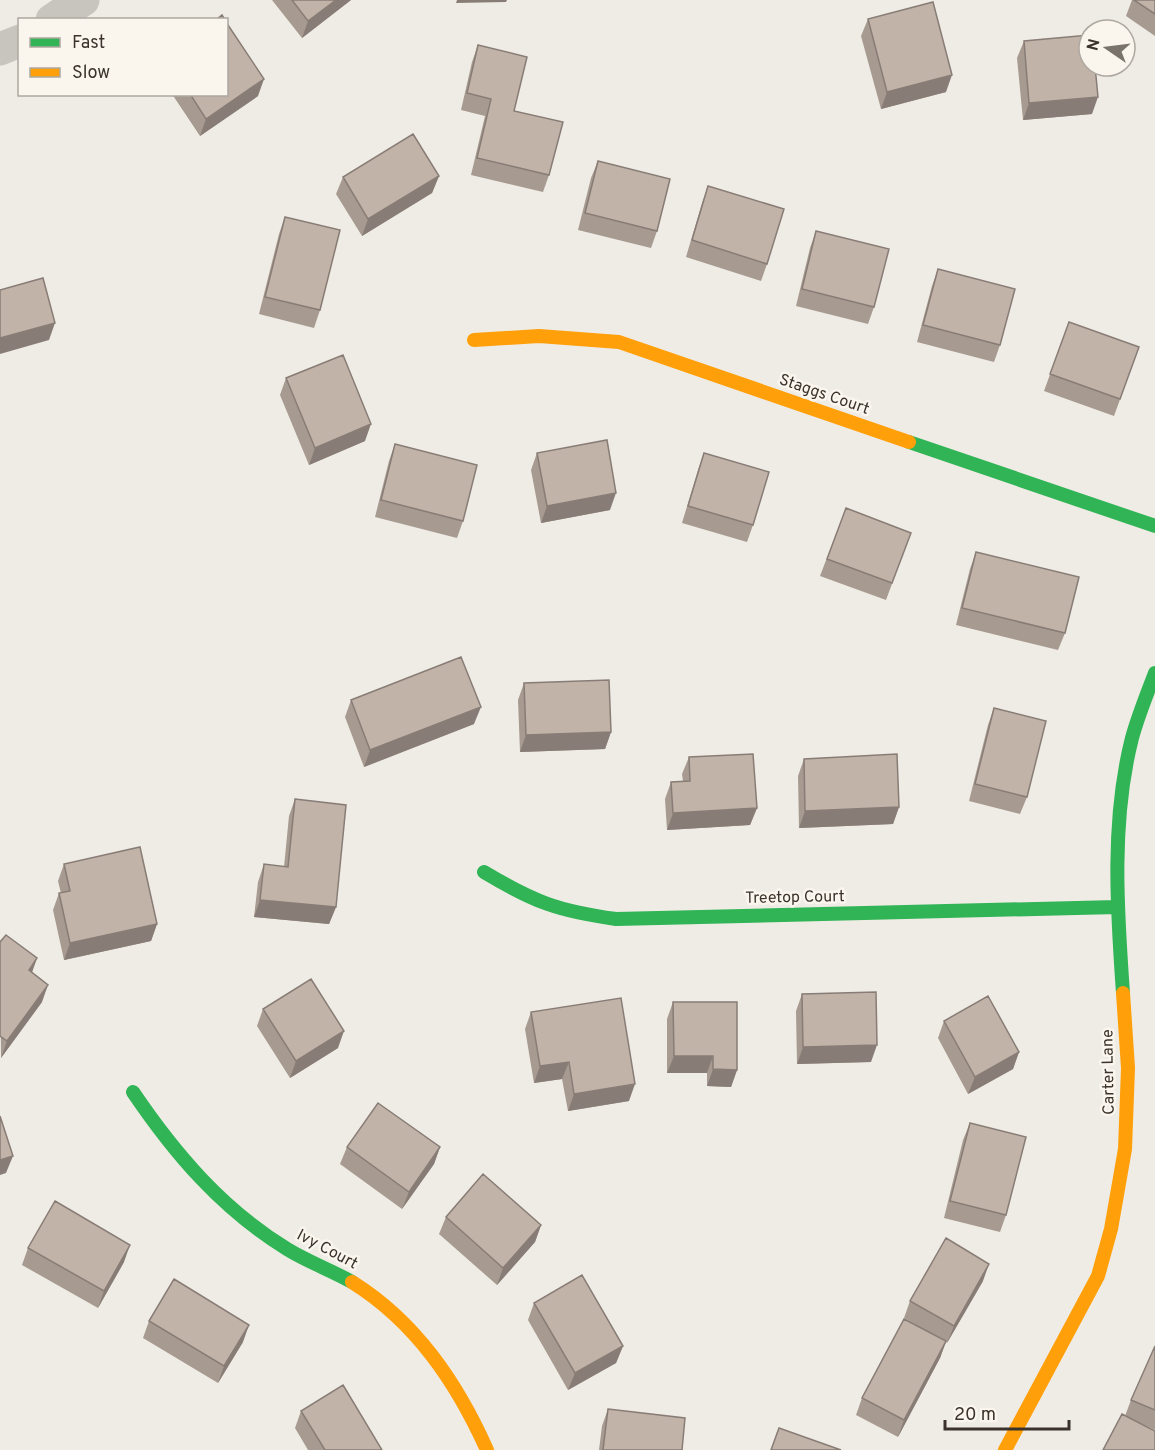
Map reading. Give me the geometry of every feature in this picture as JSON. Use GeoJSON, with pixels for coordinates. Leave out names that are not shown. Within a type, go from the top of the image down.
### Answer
{"type":"FeatureCollection","features":[{"type":"Feature","properties":{"kind":"street"},"geometry":{"type":"LineString","coordinates":[[55,18],[83,0]]}},
{"type":"Feature","properties":{"kind":"street"},"geometry":{"type":"LineString","coordinates":[[0,49],[18,42]]}},
{"type":"Feature","properties":{"kind":"street","name":"Staggs Court"},"geometry":{"type":"LineString","coordinates":[[474,340],[539,336],[619,342],[1155,526]]}},
{"type":"Feature","properties":{"kind":"street","name":"Carter Lane"},"geometry":{"type":"LineString","coordinates":[[1005,1450],[1098,1275],[1111,1229],[1125,1149],[1128,1068],[1117,907],[1117,862],[1124,781],[1132,738],[1155,673]]}},
{"type":"Feature","properties":{"kind":"street","name":"Treetop Court"},"geometry":{"type":"LineString","coordinates":[[484,872],[525,897],[570,913],[616,919],[1117,907]]}},
{"type":"Feature","properties":{"kind":"street","name":"Ivy Court"},"geometry":{"type":"LineString","coordinates":[[133,1092],[155,1126],[199,1178],[250,1224],[307,1260],[356,1284],[402,1320],[441,1365],[472,1414],[487,1450]]}},
{"type":"Feature","properties":{"kind":"building"},"geometry":{"type":"Polygon","coordinates":[[[292,0],[336,0],[308,21],[292,0]]]}},
{"type":"Feature","properties":{"kind":"building"},"geometry":{"type":"Polygon","coordinates":[[[1134,0],[1155,0],[1155,14],[1134,0]]]}},
{"type":"Feature","properties":{"kind":"building"},"geometry":{"type":"Polygon","coordinates":[[[933,2],[952,75],[887,92],[868,19],[933,2]]]}},
{"type":"Feature","properties":{"kind":"building"},"geometry":{"type":"Polygon","coordinates":[[[228,25],[264,79],[206,119],[191,96],[228,96],[228,25]]]}},
{"type":"Feature","properties":{"kind":"building"},"geometry":{"type":"Polygon","coordinates":[[[1077,36],[1077,78],[1096,78],[1098,97],[1029,103],[1024,41],[1077,36]]]}},
{"type":"Feature","properties":{"kind":"building"},"geometry":{"type":"Polygon","coordinates":[[[478,45],[527,57],[514,111],[563,122],[549,175],[477,158],[491,99],[467,93],[478,45]]]}},
{"type":"Feature","properties":{"kind":"building"},"geometry":{"type":"Polygon","coordinates":[[[413,134],[439,176],[368,219],[343,177],[413,134]]]}},
{"type":"Feature","properties":{"kind":"building"},"geometry":{"type":"Polygon","coordinates":[[[598,161],[670,179],[657,231],[585,213],[598,161]]]}},
{"type":"Feature","properties":{"kind":"building"},"geometry":{"type":"Polygon","coordinates":[[[708,186],[784,209],[767,264],[692,240],[708,186]]]}},
{"type":"Feature","properties":{"kind":"building"},"geometry":{"type":"Polygon","coordinates":[[[285,217],[340,230],[320,310],[265,297],[285,217]]]}},
{"type":"Feature","properties":{"kind":"building"},"geometry":{"type":"Polygon","coordinates":[[[816,231],[889,249],[874,307],[802,289],[816,231]]]}},
{"type":"Feature","properties":{"kind":"building"},"geometry":{"type":"Polygon","coordinates":[[[938,269],[1015,289],[1000,345],[923,325],[938,269]]]}},
{"type":"Feature","properties":{"kind":"building"},"geometry":{"type":"Polygon","coordinates":[[[43,278],[55,323],[0,338],[0,290],[43,278]]]}},
{"type":"Feature","properties":{"kind":"building"},"geometry":{"type":"Polygon","coordinates":[[[1069,322],[1139,347],[1120,399],[1050,374],[1069,322]]]}},
{"type":"Feature","properties":{"kind":"building"},"geometry":{"type":"Polygon","coordinates":[[[343,355],[371,424],[315,448],[286,378],[343,355]]]}},
{"type":"Feature","properties":{"kind":"building"},"geometry":{"type":"Polygon","coordinates":[[[607,440],[616,493],[547,506],[537,453],[607,440]]]}},
{"type":"Feature","properties":{"kind":"building"},"geometry":{"type":"Polygon","coordinates":[[[395,444],[477,465],[463,521],[381,500],[395,444]]]}},
{"type":"Feature","properties":{"kind":"building"},"geometry":{"type":"Polygon","coordinates":[[[704,453],[769,472],[753,525],[688,506],[704,453]]]}},
{"type":"Feature","properties":{"kind":"building"},"geometry":{"type":"Polygon","coordinates":[[[846,508],[911,533],[892,583],[827,559],[846,508]]]}},
{"type":"Feature","properties":{"kind":"building"},"geometry":{"type":"Polygon","coordinates":[[[976,552],[1079,577],[1065,633],[962,608],[976,552]]]}},
{"type":"Feature","properties":{"kind":"building"},"geometry":{"type":"Polygon","coordinates":[[[461,657],[481,707],[370,750],[351,700],[461,657]]]}},
{"type":"Feature","properties":{"kind":"building"},"geometry":{"type":"Polygon","coordinates":[[[609,680],[611,732],[526,735],[524,683],[609,680]]]}},
{"type":"Feature","properties":{"kind":"building"},"geometry":{"type":"Polygon","coordinates":[[[994,708],[1046,721],[1027,797],[975,784],[994,708]]]}},
{"type":"Feature","properties":{"kind":"building"},"geometry":{"type":"Polygon","coordinates":[[[753,754],[757,808],[673,813],[671,782],[690,781],[689,757],[753,754]]]}},
{"type":"Feature","properties":{"kind":"building"},"geometry":{"type":"Polygon","coordinates":[[[897,754],[899,807],[805,811],[804,759],[897,754]]]}},
{"type":"Feature","properties":{"kind":"building"},"geometry":{"type":"Polygon","coordinates":[[[295,799],[346,805],[336,907],[260,900],[264,864],[288,867],[295,799]]]}},
{"type":"Feature","properties":{"kind":"building"},"geometry":{"type":"Polygon","coordinates":[[[140,847],[157,924],[70,943],[59,893],[70,891],[64,864],[140,847]]]}},
{"type":"Feature","properties":{"kind":"building"},"geometry":{"type":"Polygon","coordinates":[[[6,935],[37,958],[29,970],[48,985],[7,1041],[0,1036],[0,942],[6,935]]]}},
{"type":"Feature","properties":{"kind":"building"},"geometry":{"type":"Polygon","coordinates":[[[311,979],[344,1031],[296,1061],[263,1009],[311,979]]]}},
{"type":"Feature","properties":{"kind":"building"},"geometry":{"type":"Polygon","coordinates":[[[876,992],[877,1045],[803,1047],[802,994],[876,992]]]}},
{"type":"Feature","properties":{"kind":"building"},"geometry":{"type":"Polygon","coordinates":[[[988,996],[1019,1052],[975,1077],[944,1021],[988,996]]]}},
{"type":"Feature","properties":{"kind":"building"},"geometry":{"type":"Polygon","coordinates":[[[621,998],[635,1084],[574,1094],[569,1062],[540,1066],[531,1012],[621,998]]]}},
{"type":"Feature","properties":{"kind":"building"},"geometry":{"type":"Polygon","coordinates":[[[673,1002],[737,1002],[737,1070],[713,1069],[713,1056],[674,1056],[673,1002]]]}},
{"type":"Feature","properties":{"kind":"building"},"geometry":{"type":"Polygon","coordinates":[[[378,1103],[440,1147],[409,1192],[347,1147],[378,1103]]]}},
{"type":"Feature","properties":{"kind":"building"},"geometry":{"type":"Polygon","coordinates":[[[0,1116],[13,1156],[0,1160],[0,1116]]]}},
{"type":"Feature","properties":{"kind":"building"},"geometry":{"type":"Polygon","coordinates":[[[970,1123],[1026,1137],[1006,1215],[950,1201],[970,1123]]]}},
{"type":"Feature","properties":{"kind":"building"},"geometry":{"type":"Polygon","coordinates":[[[483,1174],[541,1225],[503,1268],[446,1217],[483,1174]]]}},
{"type":"Feature","properties":{"kind":"building"},"geometry":{"type":"Polygon","coordinates":[[[55,1201],[130,1245],[104,1291],[28,1248],[55,1201]]]}},
{"type":"Feature","properties":{"kind":"building"},"geometry":{"type":"Polygon","coordinates":[[[946,1238],[989,1264],[954,1326],[910,1301],[946,1238]]]}},
{"type":"Feature","properties":{"kind":"building"},"geometry":{"type":"Polygon","coordinates":[[[582,1275],[623,1346],[575,1373],[534,1303],[582,1275]]]}},
{"type":"Feature","properties":{"kind":"building"},"geometry":{"type":"Polygon","coordinates":[[[174,1279],[249,1325],[224,1366],[149,1321],[174,1279]]]}},
{"type":"Feature","properties":{"kind":"building"},"geometry":{"type":"Polygon","coordinates":[[[904,1319],[946,1341],[904,1420],[862,1398],[904,1319]]]}},
{"type":"Feature","properties":{"kind":"building"},"geometry":{"type":"Polygon","coordinates":[[[1155,1346],[1155,1410],[1131,1400],[1155,1346]]]}},
{"type":"Feature","properties":{"kind":"building"},"geometry":{"type":"Polygon","coordinates":[[[343,1385],[382,1450],[325,1450],[301,1411],[343,1385]]]}},
{"type":"Feature","properties":{"kind":"building"},"geometry":{"type":"Polygon","coordinates":[[[608,1409],[685,1418],[682,1450],[603,1450],[608,1409]]]}},
{"type":"Feature","properties":{"kind":"building"},"geometry":{"type":"Polygon","coordinates":[[[1122,1414],[1155,1431],[1155,1450],[1103,1450],[1122,1414]]]}},
{"type":"Feature","properties":{"kind":"building"},"geometry":{"type":"Polygon","coordinates":[[[779,1428],[841,1450],[771,1450],[779,1428]]]}},
{"type":"Feature","properties":{"kind":"traffic: fast"},"geometry":{"type":"LineString","coordinates":[[909,442],[1155,526]]}},
{"type":"Feature","properties":{"kind":"traffic: fast"},"geometry":{"type":"LineString","coordinates":[[1123,993],[1117,865],[1121,801],[1132,738],[1155,673]]}},
{"type":"Feature","properties":{"kind":"traffic: fast"},"geometry":{"type":"LineString","coordinates":[[484,872],[547,904],[616,919],[1117,907]]}},
{"type":"Feature","properties":{"kind":"traffic: fast"},"geometry":{"type":"LineString","coordinates":[[133,1092],[201,1179],[241,1216],[287,1249],[352,1282]]}},
{"type":"Feature","properties":{"kind":"traffic: slow"},"geometry":{"type":"LineString","coordinates":[[474,340],[539,336],[619,342],[909,442]]}},
{"type":"Feature","properties":{"kind":"traffic: slow"},"geometry":{"type":"LineString","coordinates":[[1005,1450],[1098,1276],[1111,1229],[1125,1149],[1128,1068],[1123,993]]}},
{"type":"Feature","properties":{"kind":"traffic: slow"},"geometry":{"type":"LineString","coordinates":[[352,1282],[396,1316],[432,1356],[462,1401],[487,1450]]}}]}
